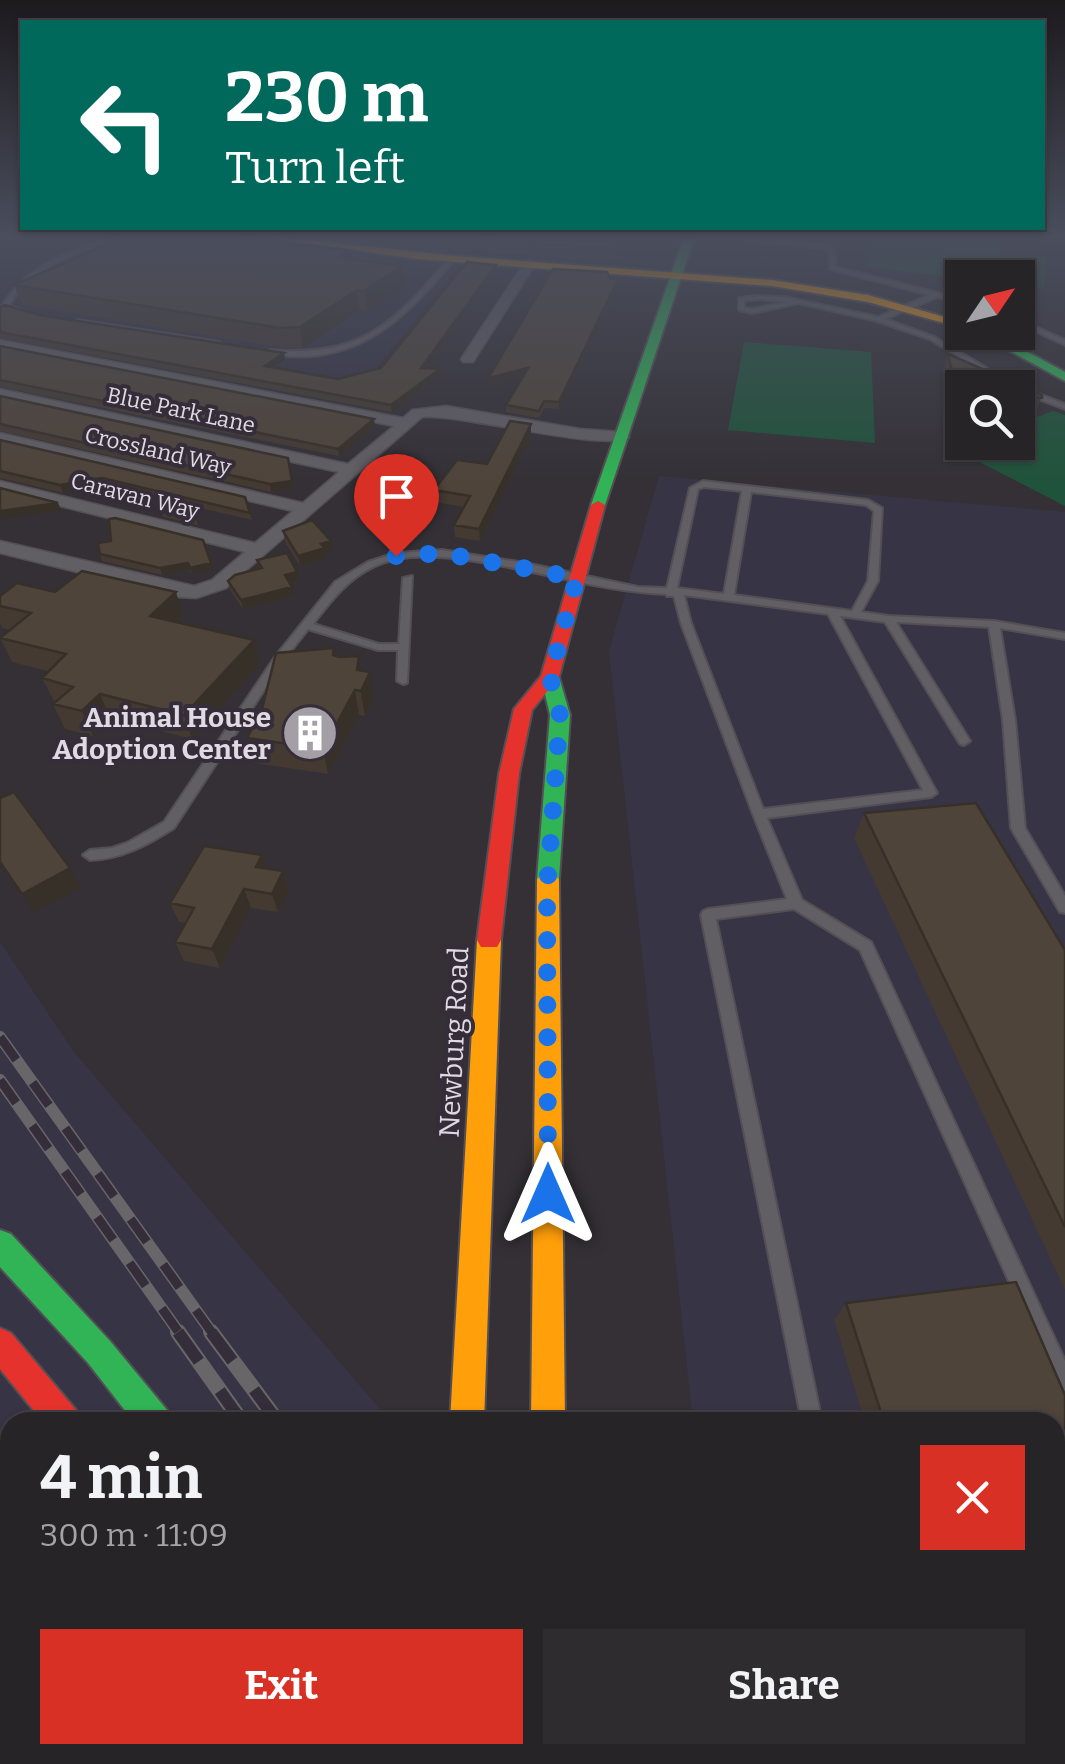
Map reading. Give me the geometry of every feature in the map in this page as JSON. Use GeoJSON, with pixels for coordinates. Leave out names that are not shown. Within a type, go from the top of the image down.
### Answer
{"type":"FeatureCollection","features":[{"type":"Feature","properties":{"kind":"main road","name":"Newburg Road"},"geometry":{"type":"LineString","coordinates":[[467,1412],[483,1015],[494,880],[523,709],[550,677],[577,578],[661,317]]}},
{"type":"Feature","properties":{"kind":"main road"},"geometry":{"type":"LineString","coordinates":[[1015,350],[1065,376]]}},
{"type":"Feature","properties":{"kind":"main road","name":"Newburg Road"},"geometry":{"type":"LineString","coordinates":[[548,1412],[547,890],[560,715],[550,677]]}},
{"type":"Feature","properties":{"kind":"main road"},"geometry":{"type":"LineString","coordinates":[[0,1245],[99,1352],[147,1412]]}},
{"type":"Feature","properties":{"kind":"main road"},"geometry":{"type":"LineString","coordinates":[[0,1344],[56,1412]]}},
{"type":"Feature","properties":{"kind":"street"},"geometry":{"type":"LineString","coordinates":[[468,359],[495,317]]}},
{"type":"Feature","properties":{"kind":"street"},"geometry":{"type":"LineString","coordinates":[[0,344],[405,423]]}},
{"type":"Feature","properties":{"kind":"street","name":"Blue Park Lane"},"geometry":{"type":"LineString","coordinates":[[0,394],[352,470]]}},
{"type":"Feature","properties":{"kind":"street"},"geometry":{"type":"LineString","coordinates":[[0,547],[184,592],[219,584],[418,414],[436,410],[621,437]]}},
{"type":"Feature","properties":{"kind":"street","name":"Crossland Way"},"geometry":{"type":"LineString","coordinates":[[0,438],[306,509]]}},
{"type":"Feature","properties":{"kind":"street","name":"Caravan Way"},"geometry":{"type":"LineString","coordinates":[[0,486],[260,550]]}},
{"type":"Feature","properties":{"kind":"lane"},"geometry":{"type":"LineString","coordinates":[[265,351],[314,354],[364,343],[394,317]]}},
{"type":"Feature","properties":{"kind":"lane"},"geometry":{"type":"LineString","coordinates":[[871,317],[932,338],[1012,385],[1065,406]]}},
{"type":"Feature","properties":{"kind":"lane"},"geometry":{"type":"LineString","coordinates":[[879,319],[883,317]]}},
{"type":"Feature","properties":{"kind":"lane"},"geometry":{"type":"LineString","coordinates":[[61,320],[228,346]]}},
{"type":"Feature","properties":{"kind":"lane"},"geometry":{"type":"LineString","coordinates":[[1035,329],[1065,343]]}},
{"type":"Feature","properties":{"kind":"lane"},"geometry":{"type":"LineString","coordinates":[[855,614],[873,581],[879,510],[868,503],[703,484],[694,488],[674,592],[759,814],[796,903],[866,946],[1065,1383]]}},
{"type":"Feature","properties":{"kind":"lane"},"geometry":{"type":"LineString","coordinates":[[728,598],[747,489]]}},
{"type":"Feature","properties":{"kind":"lane"},"geometry":{"type":"LineString","coordinates":[[90,856],[112,856],[169,825],[279,659],[339,584],[371,564],[396,556],[442,553],[674,592],[889,619],[994,624],[1065,636]]}},
{"type":"Feature","properties":{"kind":"lane"},"geometry":{"type":"LineString","coordinates":[[403,681],[408,578]]}},
{"type":"Feature","properties":{"kind":"lane"},"geometry":{"type":"LineString","coordinates":[[759,814],[931,794],[832,611]]}},
{"type":"Feature","properties":{"kind":"lane"},"geometry":{"type":"LineString","coordinates":[[889,619],[964,741]]}},
{"type":"Feature","properties":{"kind":"lane"},"geometry":{"type":"LineString","coordinates":[[994,624],[1009,720],[1018,828],[1065,908]]}},
{"type":"Feature","properties":{"kind":"lane"},"geometry":{"type":"LineString","coordinates":[[306,625],[378,646],[404,646]]}},
{"type":"Feature","properties":{"kind":"lane"},"geometry":{"type":"LineString","coordinates":[[796,903],[708,915],[810,1412]]}},
{"type":"Feature","properties":{"kind":"shaded area"},"geometry":{"type":"Polygon","coordinates":[[[7,317],[417,317],[365,383],[7,317]]]}},
{"type":"Feature","properties":{"kind":"shaded area"},"geometry":{"type":"Polygon","coordinates":[[[659,476],[1065,512],[1065,1412],[692,1412],[609,651],[659,476]]]}},
{"type":"Feature","properties":{"kind":"shaded area"},"geometry":{"type":"Polygon","coordinates":[[[0,942],[74,1052],[382,1412],[0,1412],[0,942]]]}},
{"type":"Feature","properties":{"kind":"green space"},"geometry":{"type":"Polygon","coordinates":[[[744,342],[871,352],[875,443],[728,430],[744,342]]]}},
{"type":"Feature","properties":{"kind":"green space"},"geometry":{"type":"Polygon","coordinates":[[[1053,411],[1065,415],[1065,506],[976,460],[1035,460],[1035,418],[1053,411]]]}},
{"type":"Feature","properties":{"kind":"building"},"geometry":{"type":"Polygon","coordinates":[[[0,317],[54,317],[284,353],[265,366],[338,379],[381,368],[422,317],[458,317],[421,368],[440,369],[391,405],[0,332],[0,317]]]}},
{"type":"Feature","properties":{"kind":"building"},"geometry":{"type":"Polygon","coordinates":[[[214,317],[315,317],[300,327],[280,328],[214,317]]]}},
{"type":"Feature","properties":{"kind":"building"},"geometry":{"type":"Polygon","coordinates":[[[524,317],[600,317],[559,402],[544,401],[539,411],[506,405],[528,368],[488,378],[524,317]]]}},
{"type":"Feature","properties":{"kind":"building"},"geometry":{"type":"Polygon","coordinates":[[[0,346],[374,419],[338,449],[0,380],[0,346]]]}},
{"type":"Feature","properties":{"kind":"building"},"geometry":{"type":"Polygon","coordinates":[[[948,354],[985,370],[952,370],[948,354]]]}},
{"type":"Feature","properties":{"kind":"building"},"geometry":{"type":"Polygon","coordinates":[[[0,396],[288,458],[292,481],[270,484],[0,424],[0,396]]]}},
{"type":"Feature","properties":{"kind":"building"},"geometry":{"type":"Polygon","coordinates":[[[510,421],[531,424],[479,529],[454,525],[470,496],[434,490],[457,460],[487,464],[510,421]]]}},
{"type":"Feature","properties":{"kind":"building"},"geometry":{"type":"Polygon","coordinates":[[[0,440],[245,497],[250,513],[102,478],[60,485],[0,471],[0,440]]]}},
{"type":"Feature","properties":{"kind":"building"},"geometry":{"type":"Polygon","coordinates":[[[0,488],[58,503],[0,511],[0,488]]]}},
{"type":"Feature","properties":{"kind":"building"},"geometry":{"type":"Polygon","coordinates":[[[192,506],[197,519],[161,511],[192,506]]]}},
{"type":"Feature","properties":{"kind":"building"},"geometry":{"type":"Polygon","coordinates":[[[109,519],[203,540],[211,563],[160,568],[100,554],[98,543],[111,541],[109,519]]]}},
{"type":"Feature","properties":{"kind":"building"},"geometry":{"type":"Polygon","coordinates":[[[312,520],[331,541],[321,544],[325,548],[298,556],[283,531],[312,520]]]}},
{"type":"Feature","properties":{"kind":"building"},"geometry":{"type":"Polygon","coordinates":[[[287,553],[297,572],[285,575],[292,587],[241,600],[228,581],[235,575],[262,568],[257,560],[287,553]]]}},
{"type":"Feature","properties":{"kind":"building"},"geometry":{"type":"Polygon","coordinates":[[[82,571],[176,592],[150,616],[254,640],[184,715],[100,694],[82,711],[53,704],[73,687],[42,678],[66,654],[0,638],[31,613],[0,606],[0,596],[17,583],[55,592],[82,571]]]}},
{"type":"Feature","properties":{"kind":"building"},"geometry":{"type":"Polygon","coordinates":[[[334,648],[333,655],[339,657],[359,656],[357,670],[370,672],[361,691],[355,690],[323,749],[247,738],[262,709],[276,653],[334,648]]]}},
{"type":"Feature","properties":{"kind":"building"},"geometry":{"type":"Polygon","coordinates":[[[14,792],[70,868],[22,894],[0,862],[0,798],[14,792]]]}},
{"type":"Feature","properties":{"kind":"building"},"geometry":{"type":"Polygon","coordinates":[[[976,803],[1065,950],[1065,1227],[864,813],[976,803]]]}},
{"type":"Feature","properties":{"kind":"building"},"geometry":{"type":"Polygon","coordinates":[[[204,846],[262,855],[256,867],[283,871],[272,894],[244,889],[212,949],[175,942],[194,908],[170,903],[204,846]]]}},
{"type":"Feature","properties":{"kind":"building"},"geometry":{"type":"Polygon","coordinates":[[[1016,1282],[1065,1395],[1065,1412],[881,1412],[846,1303],[1016,1282]]]}},
{"type":"Feature","properties":{"kind":"railway"},"geometry":{"type":"LineString","coordinates":[[0,1037],[213,1334]]}},
{"type":"Feature","properties":{"kind":"railway"},"geometry":{"type":"LineString","coordinates":[[0,1080],[180,1334]]}},
{"type":"Feature","properties":{"kind":"railway"},"geometry":{"type":"LineString","coordinates":[[178,1332],[235,1412]]}},
{"type":"Feature","properties":{"kind":"railway"},"geometry":{"type":"LineString","coordinates":[[211,1332],[271,1412]]}},
{"type":"Feature","properties":{"kind":"traffic: fast"},"geometry":{"type":"LineString","coordinates":[[598,505],[662,317]]}},
{"type":"Feature","properties":{"kind":"traffic: fast"},"geometry":{"type":"LineString","coordinates":[[1014,350],[1065,377]]}},
{"type":"Feature","properties":{"kind":"traffic: fast"},"geometry":{"type":"LineString","coordinates":[[548,879],[560,715],[550,677]]}},
{"type":"Feature","properties":{"kind":"traffic: fast"},"geometry":{"type":"LineString","coordinates":[[0,1245],[99,1352],[147,1412]]}},
{"type":"Feature","properties":{"kind":"traffic: slow"},"geometry":{"type":"LineString","coordinates":[[938,317],[945,320]]}},
{"type":"Feature","properties":{"kind":"traffic: slow"},"geometry":{"type":"LineString","coordinates":[[548,879],[548,1412]]}},
{"type":"Feature","properties":{"kind":"traffic: slow"},"geometry":{"type":"LineString","coordinates":[[467,1412],[489,940]]}},
{"type":"Feature","properties":{"kind":"traffic: jam"},"geometry":{"type":"LineString","coordinates":[[489,940],[509,774],[523,709],[550,677],[598,505]]}},
{"type":"Feature","properties":{"kind":"traffic: jam"},"geometry":{"type":"LineString","coordinates":[[0,1344],[56,1412]]}},
{"type":"Feature","properties":{"kind":"place","name":"Animal House Adoption Center"},"geometry":{"type":"Point","coordinates":[310,733]}},
{"type":"Feature","properties":{"kind":"route"},"geometry":{"type":"LineString","coordinates":[[396,556],[442,553],[577,578],[550,677],[560,715],[547,890],[548,1194]]}}]}
